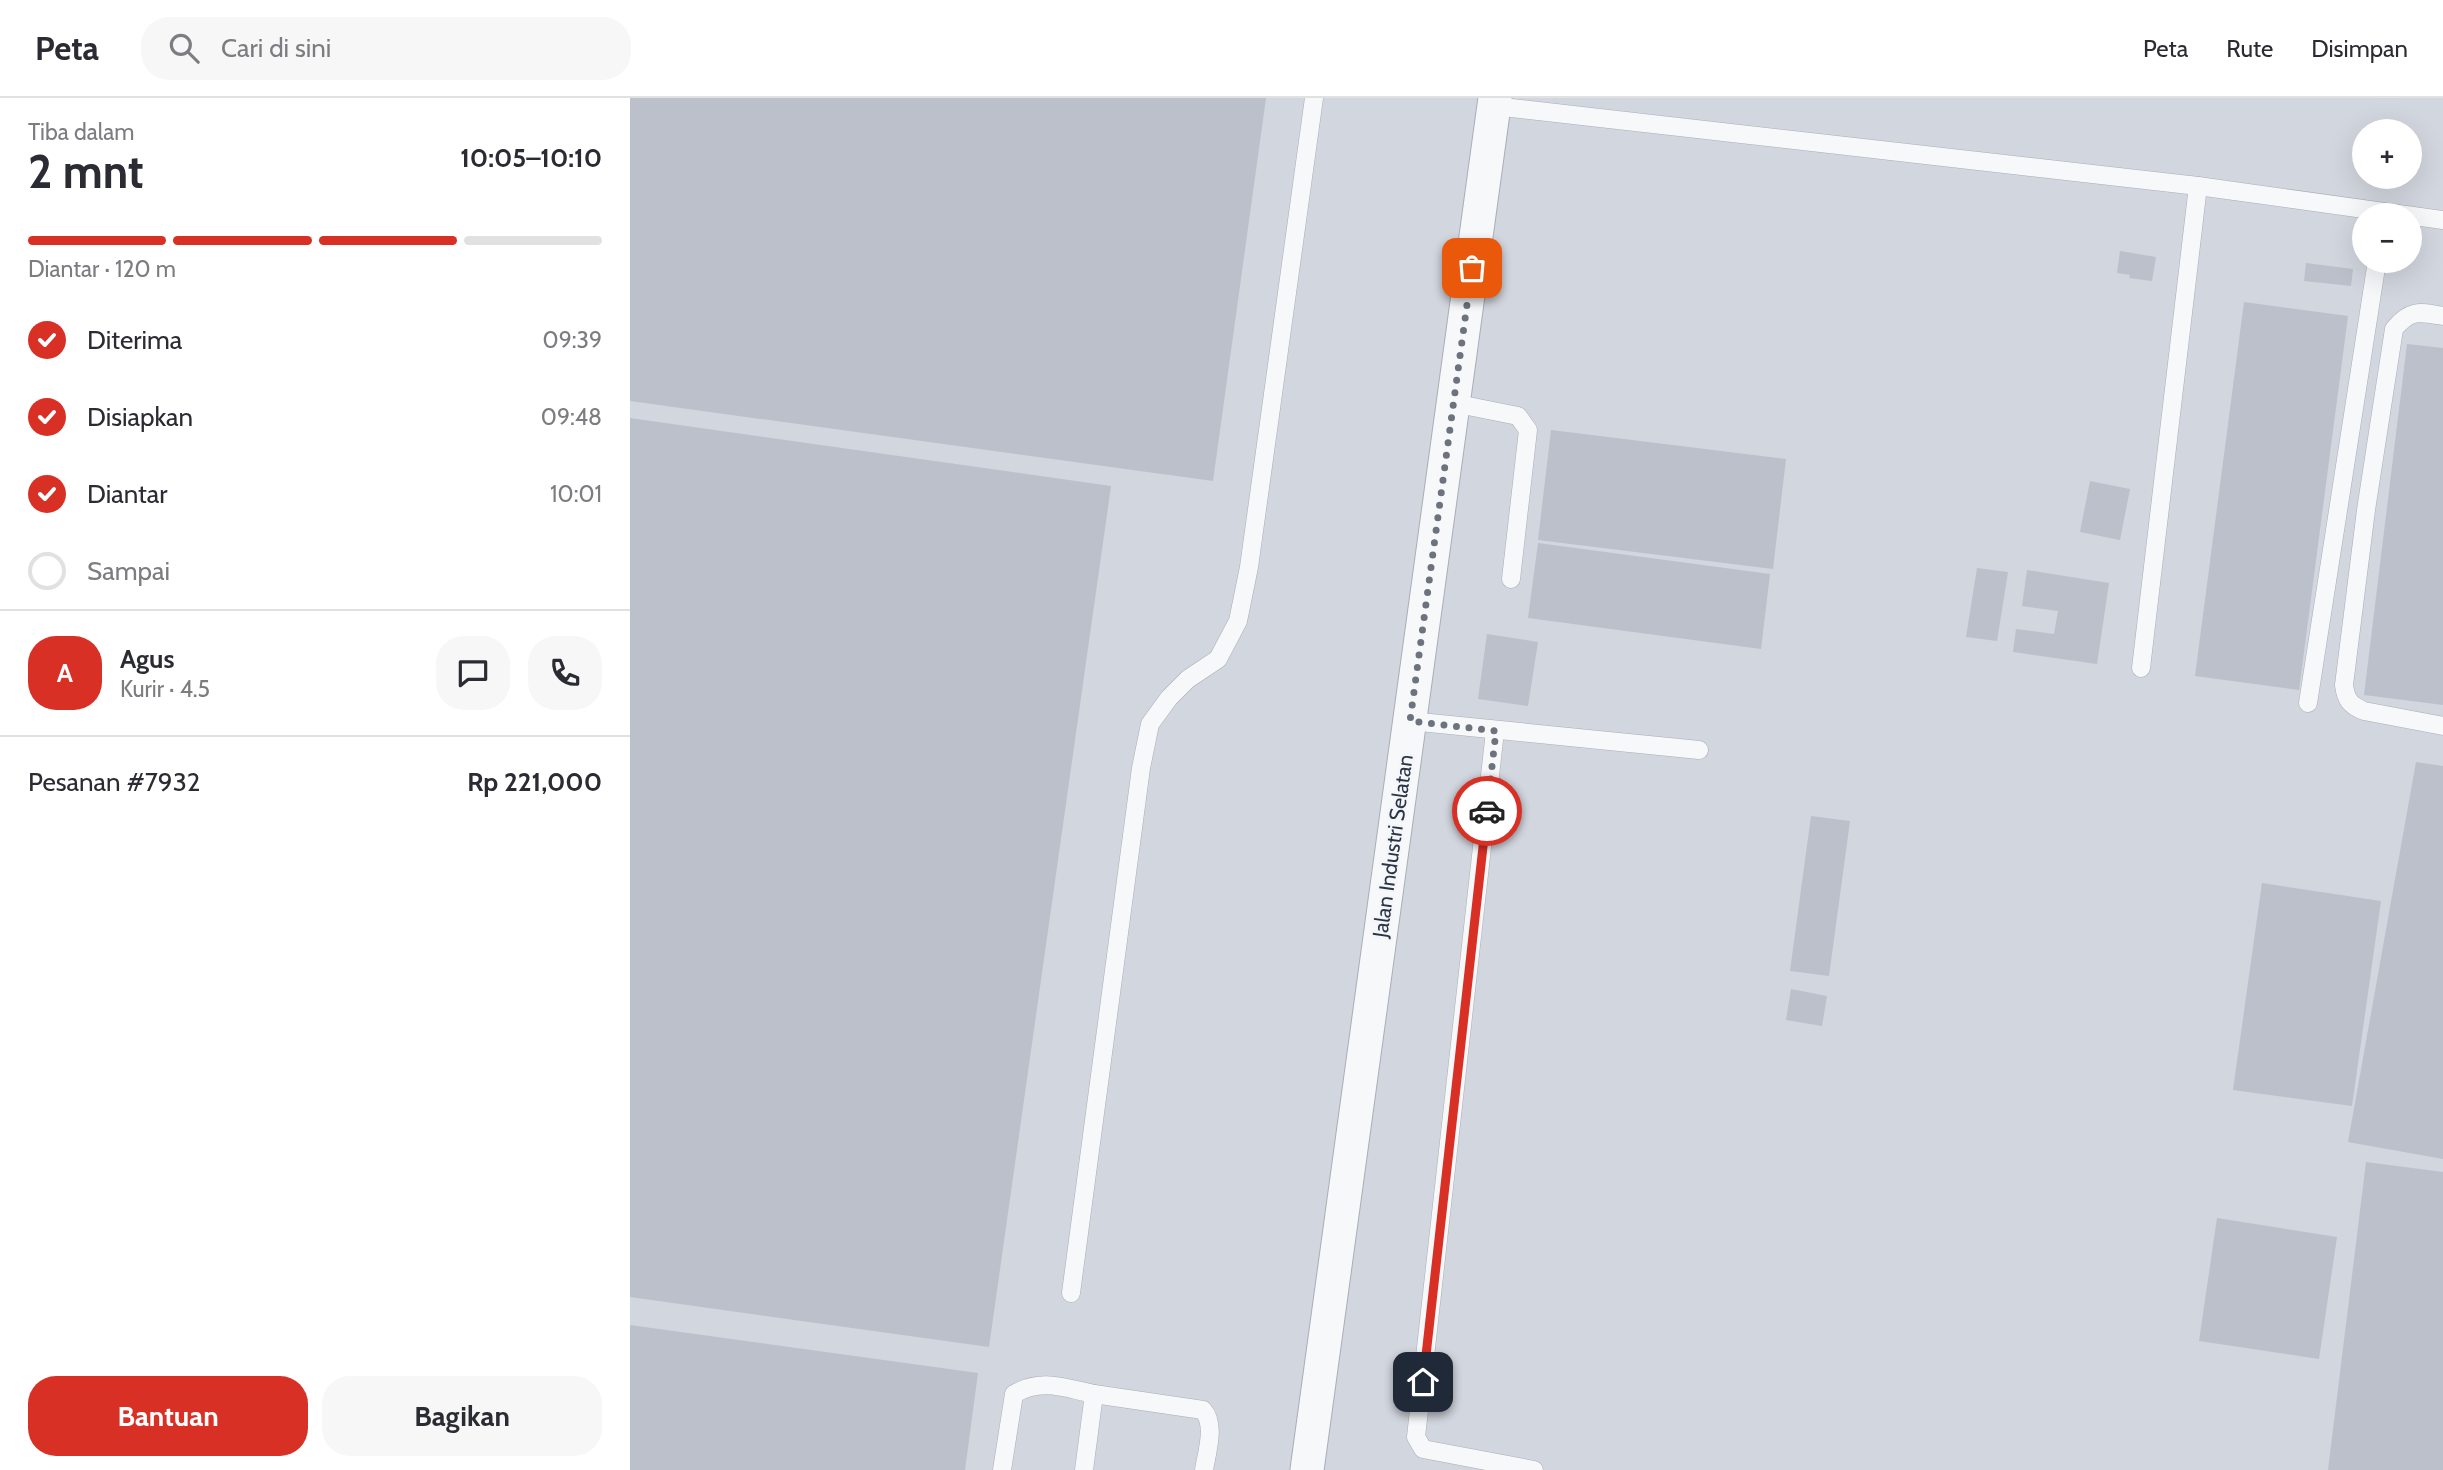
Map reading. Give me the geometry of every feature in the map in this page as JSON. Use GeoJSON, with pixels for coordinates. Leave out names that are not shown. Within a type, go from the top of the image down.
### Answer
{"type":"FeatureCollection","features":[{"type":"Feature","properties":{"kind":"street","name":"Jalan Industri Selatan"},"geometry":{"type":"LineString","coordinates":[[1307,1470],[1495,102]]}},
{"type":"Feature","properties":{"kind":"lane"},"geometry":{"type":"LineString","coordinates":[[1071,1293],[1141,768],[1150,724],[1169,698],[1188,679],[1218,659],[1238,621],[1249,567],[1314,98]]}},
{"type":"Feature","properties":{"kind":"lane"},"geometry":{"type":"LineString","coordinates":[[1495,102],[2198,186],[2352,208]]}},
{"type":"Feature","properties":{"kind":"lane"},"geometry":{"type":"LineString","coordinates":[[2141,668],[2198,186]]}},
{"type":"Feature","properties":{"kind":"lane"},"geometry":{"type":"LineString","coordinates":[[2422,218],[2443,220]]}},
{"type":"Feature","properties":{"kind":"lane"},"geometry":{"type":"LineString","coordinates":[[2308,703],[2375,273]]}},
{"type":"Feature","properties":{"kind":"lane"},"geometry":{"type":"LineString","coordinates":[[2443,316],[2413,313],[2402,318],[2395,329],[2366,510],[2344,685],[2345,696],[2351,706],[2364,711],[2443,726]]}},
{"type":"Feature","properties":{"kind":"lane"},"geometry":{"type":"LineString","coordinates":[[1453,403],[1518,416],[1528,430],[1511,579]]}},
{"type":"Feature","properties":{"kind":"lane"},"geometry":{"type":"LineString","coordinates":[[1410,721],[1699,750]]}},
{"type":"Feature","properties":{"kind":"lane"},"geometry":{"type":"LineString","coordinates":[[1496,731],[1416,1437],[1423,1448],[1534,1470]]}},
{"type":"Feature","properties":{"kind":"lane"},"geometry":{"type":"LineString","coordinates":[[1002,1470],[1014,1394],[1027,1386],[1042,1384],[1203,1410],[1209,1417],[1210,1428],[1204,1470]]}},
{"type":"Feature","properties":{"kind":"lane"},"geometry":{"type":"LineString","coordinates":[[1084,1470],[1094,1394]]}},
{"type":"Feature","properties":{"kind":"shaded area"},"geometry":{"type":"Polygon","coordinates":[[[630,98],[2443,98],[2443,1470],[630,1470],[630,98]]]}},
{"type":"Feature","properties":{"kind":"building"},"geometry":{"type":"Polygon","coordinates":[[[630,98],[1266,98],[1213,481],[630,401],[630,98]]]}},
{"type":"Feature","properties":{"kind":"building"},"geometry":{"type":"Polygon","coordinates":[[[2120,251],[2156,257],[2152,281],[2129,278],[2130,275],[2117,273],[2120,251]]]}},
{"type":"Feature","properties":{"kind":"building"},"geometry":{"type":"Polygon","coordinates":[[[2306,263],[2352,269],[2351,286],[2304,281],[2306,263]]]}},
{"type":"Feature","properties":{"kind":"building"},"geometry":{"type":"Polygon","coordinates":[[[2244,302],[2348,316],[2299,690],[2195,676],[2244,302]]]}},
{"type":"Feature","properties":{"kind":"building"},"geometry":{"type":"Polygon","coordinates":[[[2407,344],[2443,348],[2443,705],[2364,695],[2407,344]]]}},
{"type":"Feature","properties":{"kind":"building"},"geometry":{"type":"Polygon","coordinates":[[[630,418],[1111,486],[989,1347],[630,1297],[630,418]]]}},
{"type":"Feature","properties":{"kind":"building"},"geometry":{"type":"Polygon","coordinates":[[[1551,430],[1786,459],[1773,569],[1538,540],[1551,430]]]}},
{"type":"Feature","properties":{"kind":"building"},"geometry":{"type":"Polygon","coordinates":[[[2090,481],[2130,489],[2120,540],[2080,532],[2090,481]]]}},
{"type":"Feature","properties":{"kind":"building"},"geometry":{"type":"Polygon","coordinates":[[[1538,543],[1770,574],[1761,649],[1528,618],[1538,543]]]}},
{"type":"Feature","properties":{"kind":"building"},"geometry":{"type":"Polygon","coordinates":[[[1977,568],[2008,572],[1997,641],[1966,637],[1977,568]]]}},
{"type":"Feature","properties":{"kind":"building"},"geometry":{"type":"Polygon","coordinates":[[[2027,570],[2109,583],[2097,664],[2013,652],[2016,629],[2054,634],[2058,611],[2022,606],[2027,570]]]}},
{"type":"Feature","properties":{"kind":"building"},"geometry":{"type":"Polygon","coordinates":[[[1487,634],[1538,642],[1528,706],[1478,699],[1487,634]]]}},
{"type":"Feature","properties":{"kind":"building"},"geometry":{"type":"Polygon","coordinates":[[[2416,762],[2443,766],[2443,1159],[2348,1142],[2416,762]]]}},
{"type":"Feature","properties":{"kind":"building"},"geometry":{"type":"Polygon","coordinates":[[[1811,816],[1850,821],[1829,976],[1790,971],[1811,816]]]}},
{"type":"Feature","properties":{"kind":"building"},"geometry":{"type":"Polygon","coordinates":[[[2262,883],[2381,901],[2352,1106],[2233,1090],[2262,883]]]}},
{"type":"Feature","properties":{"kind":"building"},"geometry":{"type":"Polygon","coordinates":[[[1791,989],[1827,996],[1822,1026],[1786,1020],[1791,989]]]}},
{"type":"Feature","properties":{"kind":"building"},"geometry":{"type":"Polygon","coordinates":[[[2366,1162],[2443,1172],[2443,1470],[2328,1470],[2366,1162]]]}},
{"type":"Feature","properties":{"kind":"building"},"geometry":{"type":"Polygon","coordinates":[[[2217,1218],[2337,1237],[2319,1359],[2199,1341],[2217,1218]]]}},
{"type":"Feature","properties":{"kind":"building"},"geometry":{"type":"Polygon","coordinates":[[[630,1325],[978,1373],[965,1470],[630,1470],[630,1325]]]}},
{"type":"Feature","properties":{"kind":"way so far"},"geometry":{"type":"LineString","coordinates":[[1472,268],[1410,721],[1496,731],[1487,811]]}},
{"type":"Feature","properties":{"kind":"route"},"geometry":{"type":"LineString","coordinates":[[1423,1382],[1487,811]]}}]}
